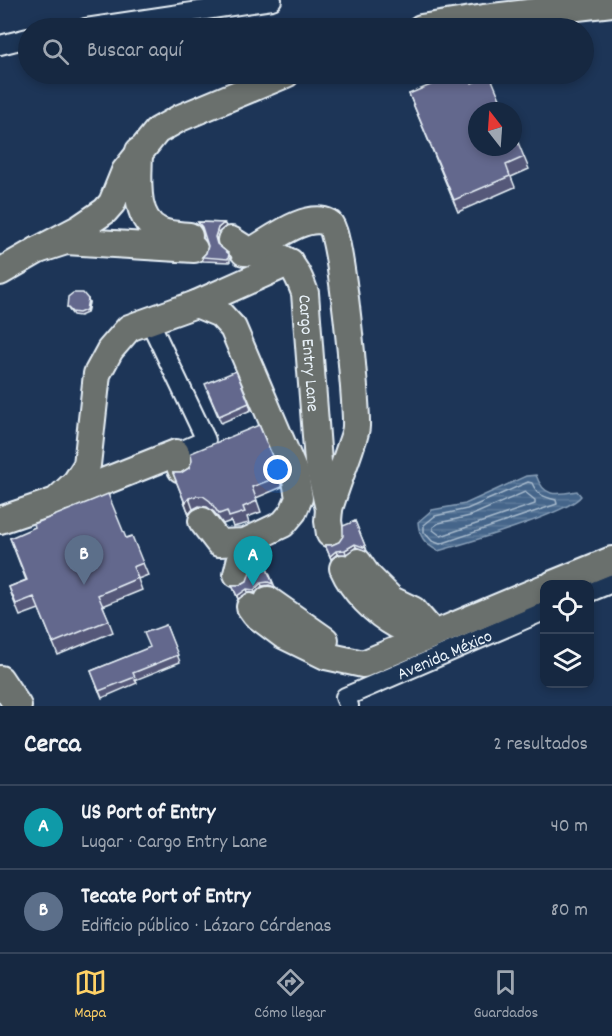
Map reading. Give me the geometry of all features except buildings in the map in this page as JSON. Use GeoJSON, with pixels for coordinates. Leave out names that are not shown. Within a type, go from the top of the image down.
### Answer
{"type":"FeatureCollection","features":[{"type":"Feature","properties":{"kind":"highway"},"geometry":{"type":"LineString","coordinates":[[484,18],[612,3]]}},
{"type":"Feature","properties":{"kind":"highway"},"geometry":{"type":"LineString","coordinates":[[0,272],[80,228],[105,211],[112,202],[125,171],[157,131],[180,118],[262,84]]}},
{"type":"Feature","properties":{"kind":"highway"},"geometry":{"type":"LineString","coordinates":[[38,250],[66,241],[194,243],[160,231],[149,223],[142,211],[139,194],[139,151]]}},
{"type":"Feature","properties":{"kind":"highway","name":"Cargo Entry Lane"},"geometry":{"type":"LineString","coordinates":[[317,221],[330,223],[333,226],[339,252],[350,338],[356,428],[334,524],[318,462],[305,293],[297,271],[290,262],[270,254],[237,248],[297,225],[317,221]]}},
{"type":"Feature","properties":{"kind":"highway"},"geometry":{"type":"LineString","coordinates":[[56,501],[76,482],[87,465],[97,374],[110,350],[129,328],[196,304],[290,262]]}},
{"type":"Feature","properties":{"kind":"highway"},"geometry":{"type":"LineString","coordinates":[[196,304],[220,314],[233,328],[295,474],[299,498],[293,512],[283,524],[245,542],[219,543],[202,521]]}},
{"type":"Feature","properties":{"kind":"highway"},"geometry":{"type":"LineString","coordinates":[[0,520],[178,461]]}},
{"type":"Feature","properties":{"kind":"highway"},"geometry":{"type":"LineString","coordinates":[[245,542],[246,570]]}},
{"type":"Feature","properties":{"kind":"highway"},"geometry":{"type":"LineString","coordinates":[[566,580],[612,560]]}},
{"type":"Feature","properties":{"kind":"highway"},"geometry":{"type":"LineString","coordinates":[[350,565],[367,575],[392,600],[413,610],[434,634]]}},
{"type":"Feature","properties":{"kind":"highway"},"geometry":{"type":"LineString","coordinates":[[259,603],[297,622],[363,664],[540,590]]}},
{"type":"Feature","properties":{"kind":"highway"},"geometry":{"type":"LineString","coordinates":[[0,680],[18,706]]}},
{"type":"Feature","properties":{"kind":"highway"},"geometry":{"type":"LineString","coordinates":[[0,686],[2,706]]}},
{"type":"Feature","properties":{"kind":"street"},"geometry":{"type":"LineString","coordinates":[[152,18],[272,0]]}},
{"type":"Feature","properties":{"kind":"street"},"geometry":{"type":"LineString","coordinates":[[0,45],[18,40]]}},
{"type":"Feature","properties":{"kind":"street"},"geometry":{"type":"LineString","coordinates":[[150,322],[206,441],[178,461]]}},
{"type":"Feature","properties":{"kind":"street"},"geometry":{"type":"LineString","coordinates":[[594,590],[612,582]]}},
{"type":"Feature","properties":{"kind":"street","name":"Avenida México"},"geometry":{"type":"LineString","coordinates":[[347,701],[540,613]]}},
{"type":"Feature","properties":{"kind":"water"},"geometry":{"type":"Polygon","coordinates":[[[536,475],[547,491],[557,494],[577,491],[581,496],[557,511],[537,519],[438,551],[426,543],[421,536],[418,522],[432,510],[465,504],[526,476],[536,475]]]}},
{"type":"Feature","properties":{"kind":"place","name":"Tecate Port of Entry"},"geometry":{"type":"Point","coordinates":[84,585]}},
{"type":"Feature","properties":{"kind":"place","name":"US Port of Entry"},"geometry":{"type":"Point","coordinates":[253,586]}}]}
